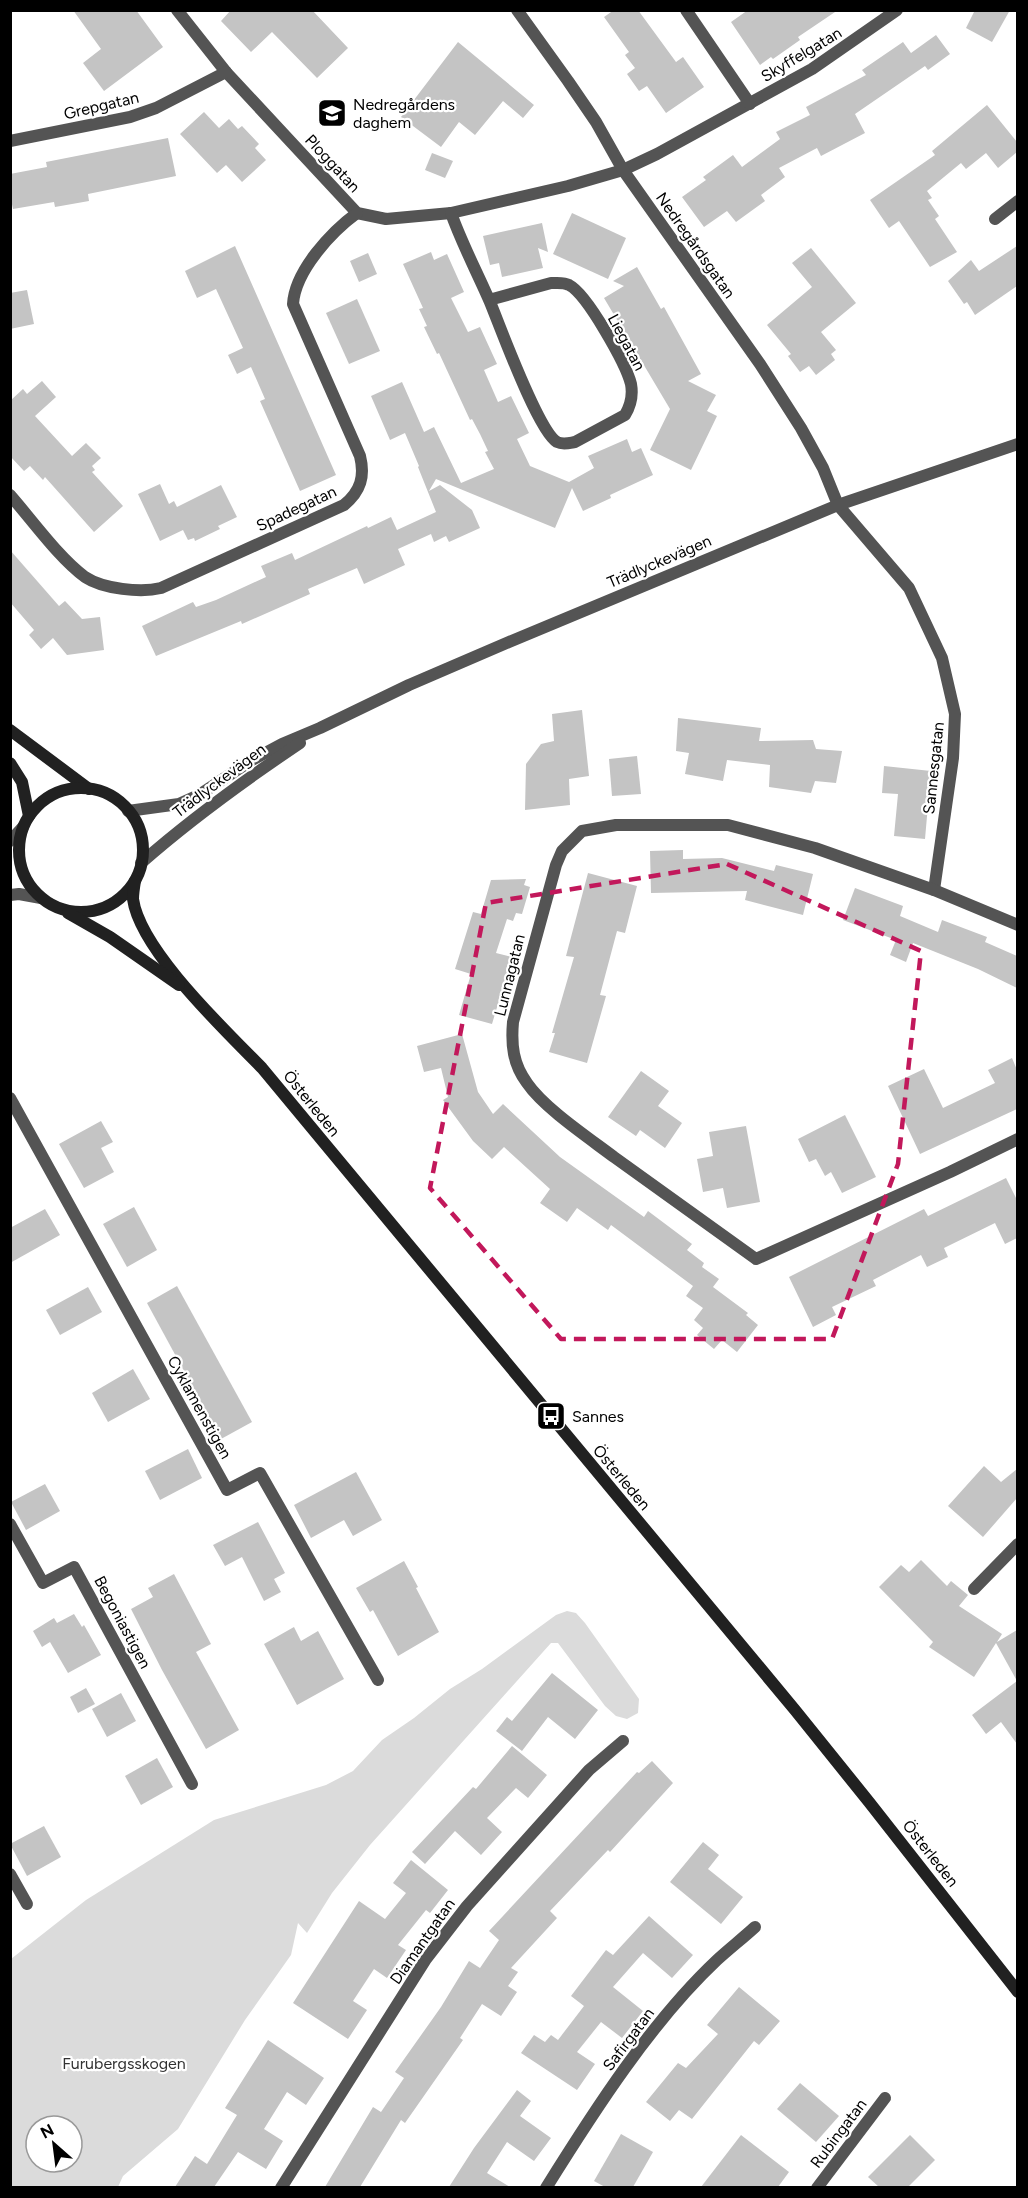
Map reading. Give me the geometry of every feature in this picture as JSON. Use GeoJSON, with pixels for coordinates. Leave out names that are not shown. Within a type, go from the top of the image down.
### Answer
{"type":"FeatureCollection","features":[{"type":"Feature","properties":{"kind":"main road"},"geometry":{"type":"LineString","coordinates":[[10,730],[89,789],[110,796],[128,811],[141,835],[141,863],[135,881],[116,902],[103,909],[75,912],[61,909],[41,898],[27,881],[19,860],[19,849],[26,822],[22,782],[10,763]]}},
{"type":"Feature","properties":{"kind":"main road"},"geometry":{"type":"LineString","coordinates":[[26,822],[51,796],[69,789],[89,789]]}},
{"type":"Feature","properties":{"kind":"main road","name":"Österleden"},"geometry":{"type":"LineString","coordinates":[[135,881],[133,898],[138,918],[150,941],[190,992],[262,1068],[780,1692],[862,1792],[1017,1992]]}},
{"type":"Feature","properties":{"kind":"main road","name":"Österleden"},"geometry":{"type":"LineString","coordinates":[[61,909],[110,937],[190,992]]}},
{"type":"Feature","properties":{"kind":"street","name":"Ploggatan"},"geometry":{"type":"LineString","coordinates":[[177,10],[226,72],[357,213],[386,219],[451,213],[568,186],[623,170]]}},
{"type":"Feature","properties":{"kind":"street","name":"Nedregårdsgatan"},"geometry":{"type":"LineString","coordinates":[[517,10],[596,122],[623,170],[760,364],[807,438],[823,468],[838,505]]}},
{"type":"Feature","properties":{"kind":"street","name":"Skyffelgatan"},"geometry":{"type":"LineString","coordinates":[[686,10],[750,104]]}},
{"type":"Feature","properties":{"kind":"street","name":"Skyffelgatan"},"geometry":{"type":"LineString","coordinates":[[623,170],[750,104],[820,63],[897,10]]}},
{"type":"Feature","properties":{"kind":"street","name":"Grepgatan"},"geometry":{"type":"LineString","coordinates":[[10,141],[130,117],[167,103],[226,72]]}},
{"type":"Feature","properties":{"kind":"street"},"geometry":{"type":"LineString","coordinates":[[994,219],[1017,201]]}},
{"type":"Feature","properties":{"kind":"street","name":"Spadegatan"},"geometry":{"type":"LineString","coordinates":[[10,495],[87,578],[118,588],[149,591],[161,588],[344,505],[358,489],[363,475],[360,456],[293,304],[294,292],[299,279],[343,223],[357,213]]}},
{"type":"Feature","properties":{"kind":"street","name":"Liegatan"},"geometry":{"type":"LineString","coordinates":[[451,213],[458,234],[540,418],[557,442],[566,444],[575,442],[618,421],[625,415],[630,407],[632,396],[627,371],[586,300],[577,290],[561,282],[551,283],[489,300]]}},
{"type":"Feature","properties":{"kind":"street","name":"Trädlyckevägen"},"geometry":{"type":"LineString","coordinates":[[128,811],[179,804],[199,795],[282,744],[320,729],[449,668],[838,505],[1017,444]]}},
{"type":"Feature","properties":{"kind":"street","name":"Sannesgatan"},"geometry":{"type":"LineString","coordinates":[[838,505],[909,588],[942,658],[955,714],[953,758],[934,890]]}},
{"type":"Feature","properties":{"kind":"street","name":"Trädlyckevägen"},"geometry":{"type":"LineString","coordinates":[[141,863],[173,835],[247,778],[320,729]]}},
{"type":"Feature","properties":{"kind":"street"},"geometry":{"type":"LineString","coordinates":[[10,841],[26,822]]}},
{"type":"Feature","properties":{"kind":"street","name":"Lunnagatan"},"geometry":{"type":"LineString","coordinates":[[1017,925],[934,890],[816,848],[728,825],[616,825],[582,831],[562,851],[556,865],[513,1022],[512,1042],[514,1059],[532,1089],[581,1133],[756,1259],[950,1172],[1017,1139]]}},
{"type":"Feature","properties":{"kind":"street"},"geometry":{"type":"LineString","coordinates":[[10,895],[19,894],[41,898]]}},
{"type":"Feature","properties":{"kind":"street","name":"Cyklamenstigen"},"geometry":{"type":"LineString","coordinates":[[10,1098],[227,1490],[260,1473],[378,1680]]}},
{"type":"Feature","properties":{"kind":"street","name":"Begoniastigen"},"geometry":{"type":"LineString","coordinates":[[10,1524],[43,1583],[74,1567],[192,1784]]}},
{"type":"Feature","properties":{"kind":"street"},"geometry":{"type":"LineString","coordinates":[[974,1589],[1017,1545]]}},
{"type":"Feature","properties":{"kind":"street","name":"Diamantgatan"},"geometry":{"type":"LineString","coordinates":[[281,2187],[426,1959],[466,1906],[589,1770],[623,1741]]}},
{"type":"Feature","properties":{"kind":"street"},"geometry":{"type":"LineString","coordinates":[[10,1874],[27,1904]]}},
{"type":"Feature","properties":{"kind":"street","name":"Safirgatan"},"geometry":{"type":"LineString","coordinates":[[546,2187],[660,2022],[716,1961],[755,1927]]}},
{"type":"Feature","properties":{"kind":"street","name":"Rubingatan"},"geometry":{"type":"LineString","coordinates":[[817,2187],[885,2098]]}},
{"type":"Feature","properties":{"kind":"highlighted area"},"geometry":{"type":"Polygon","coordinates":[[[727,864],[921,951],[898,1164],[832,1339],[561,1339],[430,1188],[486,903],[727,864]]]}},
{"type":"Feature","properties":{"kind":"green space","name":"Furubergsskogen"},"geometry":{"type":"Polygon","coordinates":[[[567,1611],[576,1613],[639,1699],[638,1713],[627,1719],[616,1716],[605,1706],[558,1643],[551,1643],[370,1845],[332,1893],[307,1933],[298,1923],[291,1955],[245,2020],[178,2129],[123,2176],[118,2187],[11,2187],[11,1959],[86,1900],[214,1820],[326,1785],[353,1771],[382,1740],[450,1689],[482,1669],[556,1615],[567,1611]]]}},
{"type":"Feature","properties":{"kind":"building"},"geometry":{"type":"Polygon","coordinates":[[[73,10],[136,10],[163,47],[104,91],[83,63],[101,49],[73,10]]]}},
{"type":"Feature","properties":{"kind":"building"},"geometry":{"type":"Polygon","coordinates":[[[231,10],[312,10],[348,48],[317,78],[272,32],[251,52],[221,21],[231,10]]]}},
{"type":"Feature","properties":{"kind":"building"},"geometry":{"type":"Polygon","coordinates":[[[614,10],[638,10],[676,62],[683,57],[704,87],[666,113],[647,86],[639,91],[627,74],[635,68],[625,55],[629,52],[604,17],[614,10]]]}},
{"type":"Feature","properties":{"kind":"building"},"geometry":{"type":"Polygon","coordinates":[[[748,10],[838,10],[798,37],[800,40],[773,59],[771,57],[760,65],[731,22],[748,10]]]}},
{"type":"Feature","properties":{"kind":"building"},"geometry":{"type":"Polygon","coordinates":[[[975,10],[1010,10],[992,42],[966,28],[975,10]]]}},
{"type":"Feature","properties":{"kind":"building"},"geometry":{"type":"Polygon","coordinates":[[[936,35],[950,54],[928,70],[925,66],[855,114],[865,133],[821,156],[817,148],[779,168],[785,177],[761,195],[765,201],[736,222],[727,211],[704,227],[682,197],[706,180],[703,177],[733,155],[742,167],[780,139],[776,132],[810,115],[806,107],[866,75],[862,70],[903,42],[911,53],[936,35]]]}},
{"type":"Feature","properties":{"kind":"building"},"geometry":{"type":"Polygon","coordinates":[[[458,42],[534,105],[523,118],[503,101],[475,135],[459,122],[441,147],[401,117],[458,42]]]}},
{"type":"Feature","properties":{"kind":"building"},"geometry":{"type":"Polygon","coordinates":[[[987,105],[1017,142],[1017,152],[998,168],[986,153],[966,169],[961,163],[927,191],[932,198],[928,200],[939,216],[935,219],[957,252],[930,267],[899,221],[889,228],[870,200],[935,155],[932,151],[987,105]]]}},
{"type":"Feature","properties":{"kind":"building"},"geometry":{"type":"Polygon","coordinates":[[[204,112],[219,128],[229,119],[238,129],[242,126],[259,144],[255,148],[266,160],[242,182],[226,165],[217,173],[180,134],[204,112]]]}},
{"type":"Feature","properties":{"kind":"building"},"geometry":{"type":"Polygon","coordinates":[[[168,138],[176,176],[88,194],[89,201],[55,207],[54,202],[13,209],[10,174],[47,167],[46,162],[168,138]]]}},
{"type":"Feature","properties":{"kind":"building"},"geometry":{"type":"Polygon","coordinates":[[[432,153],[453,161],[445,178],[425,170],[432,153]]]}},
{"type":"Feature","properties":{"kind":"building"},"geometry":{"type":"Polygon","coordinates":[[[572,213],[626,238],[608,279],[553,254],[572,213]]]}},
{"type":"Feature","properties":{"kind":"building"},"geometry":{"type":"Polygon","coordinates":[[[542,223],[548,252],[538,248],[543,268],[502,277],[499,263],[490,265],[483,236],[542,223]]]}},
{"type":"Feature","properties":{"kind":"building"},"geometry":{"type":"Polygon","coordinates":[[[235,246],[336,475],[300,491],[260,401],[265,399],[251,367],[237,374],[228,355],[243,348],[216,289],[197,298],[185,271],[235,246]]]}},
{"type":"Feature","properties":{"kind":"building"},"geometry":{"type":"Polygon","coordinates":[[[1017,246],[1017,286],[975,315],[967,302],[964,304],[948,281],[971,260],[979,271],[1017,246]]]}},
{"type":"Feature","properties":{"kind":"building"},"geometry":{"type":"Polygon","coordinates":[[[811,248],[856,303],[821,332],[836,350],[831,354],[835,360],[816,375],[809,366],[800,372],[788,356],[791,354],[767,325],[812,287],[792,263],[811,248]]]}},
{"type":"Feature","properties":{"kind":"building"},"geometry":{"type":"Polygon","coordinates":[[[431,252],[434,260],[447,254],[464,292],[451,298],[468,332],[480,327],[497,364],[484,370],[498,402],[511,396],[529,433],[517,439],[530,466],[569,482],[594,468],[588,456],[627,439],[632,452],[641,448],[653,475],[610,495],[611,498],[583,511],[572,488],[555,528],[436,479],[429,491],[440,485],[472,510],[480,528],[449,542],[446,536],[434,542],[431,534],[398,549],[405,565],[364,584],[357,568],[308,589],[310,594],[242,624],[241,621],[156,656],[142,626],[193,602],[196,607],[266,577],[261,566],[292,553],[295,560],[391,517],[397,530],[436,512],[405,433],[390,440],[371,396],[402,382],[424,432],[434,427],[461,483],[494,469],[485,452],[488,451],[480,434],[472,419],[470,420],[439,353],[437,354],[424,327],[427,326],[419,309],[423,308],[403,264],[431,252]]]}},
{"type":"Feature","properties":{"kind":"building"},"geometry":{"type":"Polygon","coordinates":[[[368,253],[377,274],[359,282],[350,261],[368,253]]]}},
{"type":"Feature","properties":{"kind":"building"},"geometry":{"type":"Polygon","coordinates":[[[637,267],[661,309],[664,307],[701,374],[688,381],[716,395],[707,411],[717,416],[691,470],[650,450],[670,409],[604,298],[624,286],[613,281],[637,267]]]}},
{"type":"Feature","properties":{"kind":"building"},"geometry":{"type":"Polygon","coordinates":[[[27,290],[34,324],[10,329],[10,293],[27,290]]]}},
{"type":"Feature","properties":{"kind":"building"},"geometry":{"type":"Polygon","coordinates":[[[357,299],[380,351],[349,364],[326,313],[357,299]]]}},
{"type":"Feature","properties":{"kind":"building"},"geometry":{"type":"Polygon","coordinates":[[[42,381],[56,397],[35,416],[72,456],[86,443],[101,458],[92,466],[95,470],[92,472],[123,506],[94,532],[45,477],[43,480],[30,466],[24,471],[10,456],[10,401],[23,389],[27,394],[42,381]]]}},
{"type":"Feature","properties":{"kind":"building"},"geometry":{"type":"Polygon","coordinates":[[[160,484],[169,504],[174,501],[177,507],[221,485],[237,517],[218,526],[220,529],[195,541],[194,538],[188,540],[183,530],[160,541],[138,494],[160,484]]]}},
{"type":"Feature","properties":{"kind":"building"},"geometry":{"type":"Polygon","coordinates":[[[10,550],[59,606],[65,601],[82,619],[100,617],[104,650],[67,655],[53,638],[41,649],[29,635],[34,630],[10,602],[10,550]]]}},
{"type":"Feature","properties":{"kind":"building"},"geometry":{"type":"Polygon","coordinates":[[[582,710],[589,776],[569,779],[570,805],[525,810],[526,764],[541,744],[554,741],[552,714],[582,710]]]}},
{"type":"Feature","properties":{"kind":"building"},"geometry":{"type":"Polygon","coordinates":[[[678,718],[761,728],[759,741],[813,740],[816,749],[842,751],[836,783],[815,781],[811,793],[769,787],[770,765],[727,760],[723,781],[685,774],[689,753],[676,751],[678,718]]]}},
{"type":"Feature","properties":{"kind":"building"},"geometry":{"type":"Polygon","coordinates":[[[637,756],[641,794],[612,796],[609,759],[637,756]]]}},
{"type":"Feature","properties":{"kind":"building"},"geometry":{"type":"Polygon","coordinates":[[[884,766],[931,771],[925,839],[894,836],[898,794],[882,793],[884,766]]]}},
{"type":"Feature","properties":{"kind":"building"},"geometry":{"type":"Polygon","coordinates":[[[683,850],[683,859],[722,858],[774,871],[776,865],[813,874],[803,915],[745,900],[747,891],[651,893],[650,851],[683,850]]]}},
{"type":"Feature","properties":{"kind":"building"},"geometry":{"type":"Polygon","coordinates":[[[588,873],[637,886],[625,933],[617,931],[600,995],[606,996],[587,1063],[549,1052],[555,1033],[552,1033],[574,957],[566,956],[588,873]]]}},
{"type":"Feature","properties":{"kind":"building"},"geometry":{"type":"Polygon","coordinates":[[[526,879],[524,885],[530,887],[522,914],[516,913],[513,921],[507,919],[496,953],[512,957],[492,1024],[459,1015],[471,974],[455,969],[473,912],[481,914],[491,880],[526,879]]]}},
{"type":"Feature","properties":{"kind":"building"},"geometry":{"type":"Polygon","coordinates":[[[855,888],[903,906],[900,916],[938,932],[942,920],[987,937],[985,942],[1017,956],[1017,988],[978,969],[913,943],[906,962],[890,955],[896,940],[843,920],[855,888]]]}},
{"type":"Feature","properties":{"kind":"building"},"geometry":{"type":"Polygon","coordinates":[[[462,1034],[478,1092],[493,1114],[503,1104],[560,1157],[644,1217],[648,1211],[692,1244],[687,1250],[704,1263],[702,1267],[719,1279],[713,1287],[748,1313],[746,1315],[758,1325],[737,1352],[722,1340],[714,1349],[697,1335],[703,1328],[694,1320],[703,1308],[686,1296],[693,1286],[611,1225],[608,1230],[577,1208],[567,1222],[540,1203],[550,1189],[504,1147],[492,1159],[473,1141],[443,1100],[448,1097],[441,1068],[424,1072],[417,1046],[462,1034]]]}},
{"type":"Feature","properties":{"kind":"building"},"geometry":{"type":"Polygon","coordinates":[[[1012,1058],[1017,1070],[1017,1109],[920,1154],[888,1086],[924,1069],[943,1108],[995,1083],[988,1070],[1012,1058]]]}},
{"type":"Feature","properties":{"kind":"building"},"geometry":{"type":"Polygon","coordinates":[[[641,1071],[669,1091],[658,1106],[682,1123],[665,1148],[640,1130],[636,1136],[608,1117],[641,1071]]]}},
{"type":"Feature","properties":{"kind":"building"},"geometry":{"type":"Polygon","coordinates":[[[845,1115],[876,1177],[842,1193],[831,1172],[825,1176],[816,1159],[809,1162],[798,1139],[845,1115]]]}},
{"type":"Feature","properties":{"kind":"building"},"geometry":{"type":"Polygon","coordinates":[[[101,1121],[113,1142],[101,1148],[114,1172],[84,1188],[59,1144],[101,1121]]]}},
{"type":"Feature","properties":{"kind":"building"},"geometry":{"type":"Polygon","coordinates":[[[746,1126],[760,1202],[727,1208],[723,1188],[703,1192],[697,1159],[713,1156],[709,1132],[746,1126]]]}},
{"type":"Feature","properties":{"kind":"building"},"geometry":{"type":"Polygon","coordinates":[[[1006,1178],[1017,1200],[1017,1238],[1005,1244],[995,1223],[944,1248],[948,1257],[927,1267],[921,1255],[873,1280],[876,1286],[832,1307],[836,1315],[813,1327],[789,1277],[924,1209],[928,1216],[1006,1178]]]}},
{"type":"Feature","properties":{"kind":"building"},"geometry":{"type":"Polygon","coordinates":[[[134,1207],[157,1250],[127,1267],[103,1224],[134,1207]]]}},
{"type":"Feature","properties":{"kind":"building"},"geometry":{"type":"Polygon","coordinates":[[[45,1209],[60,1235],[10,1263],[10,1228],[45,1209]]]}},
{"type":"Feature","properties":{"kind":"building"},"geometry":{"type":"Polygon","coordinates":[[[177,1286],[252,1422],[221,1439],[147,1303],[177,1286]]]}},
{"type":"Feature","properties":{"kind":"building"},"geometry":{"type":"Polygon","coordinates":[[[88,1287],[102,1312],[60,1335],[46,1310],[88,1287]]]}},
{"type":"Feature","properties":{"kind":"building"},"geometry":{"type":"Polygon","coordinates":[[[133,1369],[150,1399],[108,1422],[92,1393],[133,1369]]]}},
{"type":"Feature","properties":{"kind":"building"},"geometry":{"type":"Polygon","coordinates":[[[188,1449],[202,1478],[160,1500],[145,1471],[188,1449]]]}},
{"type":"Feature","properties":{"kind":"building"},"geometry":{"type":"Polygon","coordinates":[[[984,1466],[1001,1482],[1017,1469],[1017,1498],[983,1537],[948,1506],[984,1466]]]}},
{"type":"Feature","properties":{"kind":"building"},"geometry":{"type":"Polygon","coordinates":[[[356,1472],[382,1520],[353,1536],[344,1520],[311,1538],[294,1505],[356,1472]]]}},
{"type":"Feature","properties":{"kind":"building"},"geometry":{"type":"Polygon","coordinates":[[[45,1484],[60,1511],[26,1530],[11,1502],[45,1484]]]}},
{"type":"Feature","properties":{"kind":"building"},"geometry":{"type":"Polygon","coordinates":[[[258,1522],[285,1573],[274,1579],[281,1592],[264,1601],[242,1557],[225,1566],[213,1545],[258,1522]]]}},
{"type":"Feature","properties":{"kind":"building"},"geometry":{"type":"Polygon","coordinates":[[[921,1560],[947,1586],[951,1581],[968,1595],[959,1606],[1002,1634],[997,1642],[1017,1630],[1017,1681],[996,1643],[974,1677],[929,1647],[933,1642],[879,1587],[901,1565],[909,1572],[921,1560]]]}},
{"type":"Feature","properties":{"kind":"building"},"geometry":{"type":"Polygon","coordinates":[[[404,1561],[439,1632],[398,1656],[373,1610],[370,1612],[356,1588],[404,1561]]]}},
{"type":"Feature","properties":{"kind":"building"},"geometry":{"type":"Polygon","coordinates":[[[174,1574],[211,1644],[196,1652],[239,1730],[206,1749],[131,1609],[153,1597],[148,1588],[174,1574]]]}},
{"type":"Feature","properties":{"kind":"building"},"geometry":{"type":"Polygon","coordinates":[[[74,1614],[82,1627],[84,1625],[101,1655],[68,1673],[50,1642],[42,1647],[33,1631],[54,1618],[57,1623],[74,1614]]]}},
{"type":"Feature","properties":{"kind":"building"},"geometry":{"type":"Polygon","coordinates":[[[294,1627],[301,1641],[318,1631],[344,1679],[297,1705],[264,1644],[294,1627]]]}},
{"type":"Feature","properties":{"kind":"building"},"geometry":{"type":"Polygon","coordinates":[[[552,1673],[598,1710],[575,1739],[548,1717],[522,1751],[496,1731],[507,1717],[512,1721],[552,1673]]]}},
{"type":"Feature","properties":{"kind":"building"},"geometry":{"type":"Polygon","coordinates":[[[1017,1681],[1017,1744],[1001,1722],[986,1734],[972,1715],[1017,1681]]]}},
{"type":"Feature","properties":{"kind":"building"},"geometry":{"type":"Polygon","coordinates":[[[86,1688],[95,1704],[78,1713],[70,1697],[86,1688]]]}},
{"type":"Feature","properties":{"kind":"building"},"geometry":{"type":"Polygon","coordinates":[[[121,1693],[136,1721],[107,1737],[92,1709],[121,1693]]]}},
{"type":"Feature","properties":{"kind":"building"},"geometry":{"type":"Polygon","coordinates":[[[512,1746],[547,1775],[528,1798],[516,1788],[487,1818],[502,1832],[481,1855],[455,1831],[425,1864],[412,1852],[473,1787],[476,1789],[512,1746]]]}},
{"type":"Feature","properties":{"kind":"building"},"geometry":{"type":"Polygon","coordinates":[[[157,1758],[173,1787],[141,1805],[125,1776],[157,1758]]]}},
{"type":"Feature","properties":{"kind":"building"},"geometry":{"type":"Polygon","coordinates":[[[652,1761],[673,1783],[610,1852],[608,1850],[550,1911],[557,1918],[511,1968],[518,1972],[508,1986],[517,1992],[501,2016],[482,2004],[460,2038],[463,2040],[405,2123],[401,2120],[360,2187],[325,2187],[373,2107],[381,2112],[404,2078],[395,2072],[441,2007],[469,1961],[480,1968],[499,1940],[489,1931],[637,1772],[639,1773],[652,1761]]]}},
{"type":"Feature","properties":{"kind":"building"},"geometry":{"type":"Polygon","coordinates":[[[44,1826],[61,1857],[27,1876],[10,1844],[44,1826]]]}},
{"type":"Feature","properties":{"kind":"building"},"geometry":{"type":"Polygon","coordinates":[[[703,1842],[719,1855],[708,1869],[743,1897],[721,1924],[670,1882],[703,1842]]]}},
{"type":"Feature","properties":{"kind":"building"},"geometry":{"type":"Polygon","coordinates":[[[411,1860],[448,1890],[430,1913],[426,1910],[398,1945],[406,1950],[387,1978],[374,1969],[353,2001],[367,2010],[348,2039],[293,2003],[359,1901],[385,1919],[406,1893],[393,1883],[411,1860]]]}},
{"type":"Feature","properties":{"kind":"building"},"geometry":{"type":"Polygon","coordinates":[[[649,1916],[693,1955],[672,1978],[643,1953],[613,1987],[643,2011],[622,2038],[601,2022],[577,2052],[595,2064],[577,2090],[521,2053],[534,2035],[545,2042],[551,2035],[558,2040],[584,2006],[571,1996],[606,1950],[613,1955],[649,1916]]]}},
{"type":"Feature","properties":{"kind":"building"},"geometry":{"type":"Polygon","coordinates":[[[739,1987],[780,2021],[759,2045],[754,2041],[692,2119],[679,2110],[670,2121],[646,2102],[678,2063],[686,2068],[718,2034],[707,2025],[739,1987]]]}},
{"type":"Feature","properties":{"kind":"building"},"geometry":{"type":"Polygon","coordinates":[[[268,2040],[324,2078],[306,2105],[287,2092],[264,2129],[283,2141],[266,2169],[238,2152],[214,2187],[175,2187],[195,2156],[207,2164],[237,2115],[225,2108],[268,2040]]]}},
{"type":"Feature","properties":{"kind":"building"},"geometry":{"type":"Polygon","coordinates":[[[800,2083],[839,2116],[816,2142],[777,2109],[800,2083]]]}},
{"type":"Feature","properties":{"kind":"building"},"geometry":{"type":"Polygon","coordinates":[[[517,2090],[531,2101],[520,2116],[551,2138],[534,2161],[507,2142],[487,2173],[510,2187],[449,2187],[474,2148],[517,2090]]]}},
{"type":"Feature","properties":{"kind":"building"},"geometry":{"type":"Polygon","coordinates":[[[621,2134],[653,2152],[633,2187],[605,2187],[594,2181],[621,2134]]]}},
{"type":"Feature","properties":{"kind":"building"},"geometry":{"type":"Polygon","coordinates":[[[741,2135],[789,2172],[778,2187],[701,2187],[741,2135]]]}},
{"type":"Feature","properties":{"kind":"building"},"geometry":{"type":"Polygon","coordinates":[[[910,2135],[935,2160],[908,2187],[879,2187],[868,2177],[910,2135]]]}},
{"type":"Feature","properties":{"kind":"place","name":"Nedregårdens daghem"},"geometry":{"type":"Point","coordinates":[332,113]}},
{"type":"Feature","properties":{"kind":"place","name":"Sannes"},"geometry":{"type":"Point","coordinates":[551,1416]}}]}
